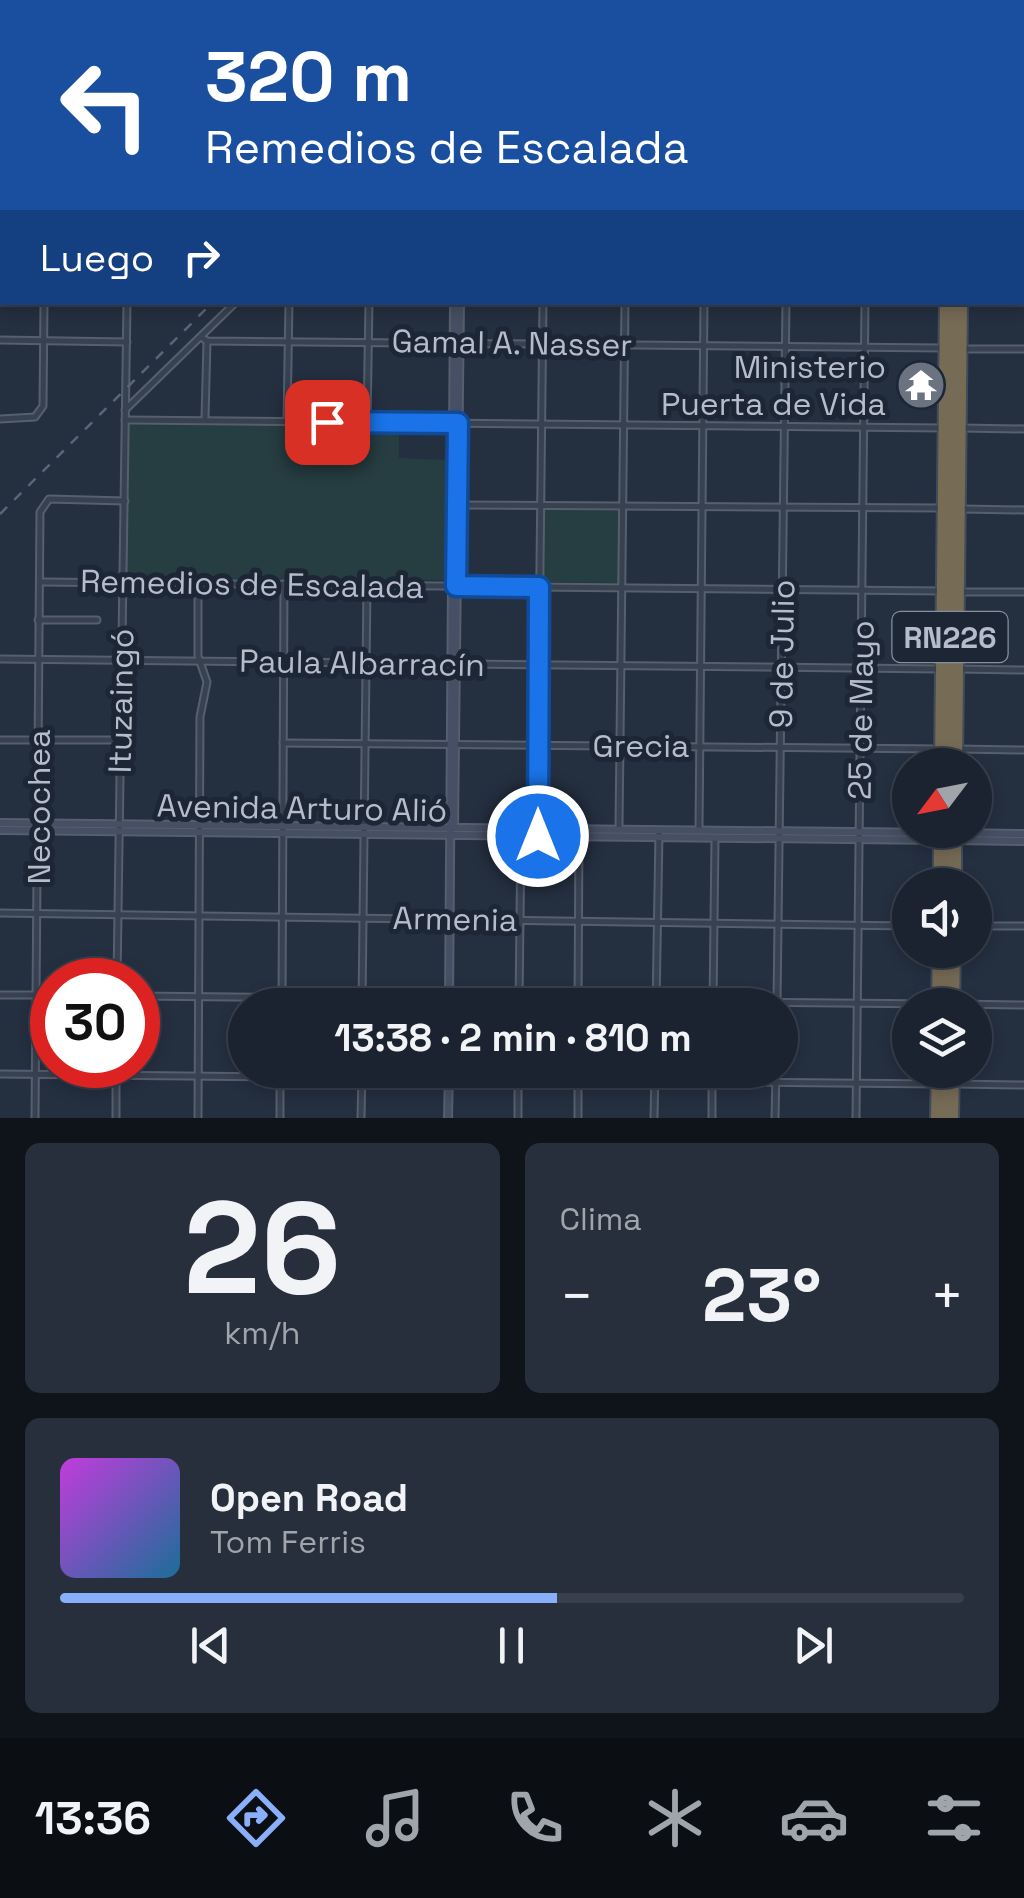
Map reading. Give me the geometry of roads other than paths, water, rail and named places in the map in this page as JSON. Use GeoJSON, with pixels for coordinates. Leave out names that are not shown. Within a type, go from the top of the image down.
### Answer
{"type":"FeatureCollection","features":[{"type":"Feature","properties":{"kind":"highway"},"geometry":{"type":"LineString","coordinates":[[940,748],[959,592],[944,428],[945,305]]}},
{"type":"Feature","properties":{"kind":"highway","name":"RN226"},"geometry":{"type":"LineString","coordinates":[[948,748],[953,305]]}},
{"type":"Feature","properties":{"kind":"highway"},"geometry":{"type":"LineString","coordinates":[[957,748],[942,591],[960,428],[962,305]]}},
{"type":"Feature","properties":{"kind":"highway"},"geometry":{"type":"LineString","coordinates":[[936,1118],[944,1088]]}},
{"type":"Feature","properties":{"kind":"highway"},"geometry":{"type":"LineString","coordinates":[[944,1118],[945,1088]]}},
{"type":"Feature","properties":{"kind":"highway"},"geometry":{"type":"LineString","coordinates":[[946,1088],[953,1118]]}},
{"type":"Feature","properties":{"kind":"main road"},"geometry":{"type":"LineString","coordinates":[[450,988],[457,305]]}},
{"type":"Feature","properties":{"kind":"main road","name":"Avenida Arturo Alió"},"geometry":{"type":"LineString","coordinates":[[0,827],[892,835]]}},
{"type":"Feature","properties":{"kind":"main road","name":"Avenida Arturo Alió"},"geometry":{"type":"LineString","coordinates":[[992,836],[1024,837]]}},
{"type":"Feature","properties":{"kind":"main road"},"geometry":{"type":"LineString","coordinates":[[448,1118],[449,1088]]}},
{"type":"Feature","properties":{"kind":"street"},"geometry":{"type":"LineString","coordinates":[[0,419],[39,414],[43,406],[44,305]]}},
{"type":"Feature","properties":{"kind":"street","name":"Ituzaingó"},"geometry":{"type":"LineString","coordinates":[[117,958],[127,305]]}},
{"type":"Feature","properties":{"kind":"street"},"geometry":{"type":"LineString","coordinates":[[126,410],[204,339],[233,305]]}},
{"type":"Feature","properties":{"kind":"street"},"geometry":{"type":"LineString","coordinates":[[287,421],[290,305]]}},
{"type":"Feature","properties":{"kind":"street"},"geometry":{"type":"LineString","coordinates":[[367,422],[369,305]]}},
{"type":"Feature","properties":{"kind":"street"},"geometry":{"type":"LineString","coordinates":[[538,832],[542,305]]}},
{"type":"Feature","properties":{"kind":"street"},"geometry":{"type":"LineString","coordinates":[[619,834],[626,305]]}},
{"type":"Feature","properties":{"kind":"street"},"geometry":{"type":"LineString","coordinates":[[699,834],[704,305]]}},
{"type":"Feature","properties":{"kind":"street","name":"9 de Julio"},"geometry":{"type":"LineString","coordinates":[[777,988],[786,305]]}},
{"type":"Feature","properties":{"kind":"street","name":"25 de Mayo"},"geometry":{"type":"LineString","coordinates":[[856,1118],[865,305]]}},
{"type":"Feature","properties":{"kind":"street"},"geometry":{"type":"LineString","coordinates":[[204,339],[205,419]]}},
{"type":"Feature","properties":{"kind":"street","name":"Gamal A. Nasser"},"geometry":{"type":"LineString","coordinates":[[204,339],[944,348]]}},
{"type":"Feature","properties":{"kind":"street"},"geometry":{"type":"LineString","coordinates":[[0,340],[126,342]]}},
{"type":"Feature","properties":{"kind":"street"},"geometry":{"type":"LineString","coordinates":[[961,349],[1024,349]]}},
{"type":"Feature","properties":{"kind":"street"},"geometry":{"type":"LineString","coordinates":[[125,420],[944,428]]}},
{"type":"Feature","properties":{"kind":"street"},"geometry":{"type":"LineString","coordinates":[[960,428],[1024,429]]}},
{"type":"Feature","properties":{"kind":"street","name":"Necochea"},"geometry":{"type":"LineString","coordinates":[[39,958],[40,512],[48,499],[124,501]]}},
{"type":"Feature","properties":{"kind":"street"},"geometry":{"type":"LineString","coordinates":[[455,504],[1024,510]]}},
{"type":"Feature","properties":{"kind":"street","name":"Remedios de Escalada"},"geometry":{"type":"LineString","coordinates":[[42,582],[942,591]]}},
{"type":"Feature","properties":{"kind":"street"},"geometry":{"type":"LineString","coordinates":[[198,583],[199,662],[207,682],[200,718],[198,1118]]}},
{"type":"Feature","properties":{"kind":"street"},"geometry":{"type":"LineString","coordinates":[[282,988],[284,584]]}},
{"type":"Feature","properties":{"kind":"street"},"geometry":{"type":"LineString","coordinates":[[362,988],[367,585]]}},
{"type":"Feature","properties":{"kind":"street"},"geometry":{"type":"LineString","coordinates":[[959,592],[1024,592]]}},
{"type":"Feature","properties":{"kind":"street"},"geometry":{"type":"LineString","coordinates":[[38,620],[97,620]]}},
{"type":"Feature","properties":{"kind":"street","name":"Paula Albarracín"},"geometry":{"type":"LineString","coordinates":[[0,659],[1024,670]]}},
{"type":"Feature","properties":{"kind":"street"},"geometry":{"type":"LineString","coordinates":[[0,740],[120,740]]}},
{"type":"Feature","properties":{"kind":"street","name":"Grecia"},"geometry":{"type":"LineString","coordinates":[[283,743],[892,748]]}},
{"type":"Feature","properties":{"kind":"street"},"geometry":{"type":"LineString","coordinates":[[992,750],[1024,750]]}},
{"type":"Feature","properties":{"kind":"street"},"geometry":{"type":"LineString","coordinates":[[519,988],[521,832]]}},
{"type":"Feature","properties":{"kind":"street"},"geometry":{"type":"LineString","coordinates":[[578,988],[579,833]]}},
{"type":"Feature","properties":{"kind":"street"},"geometry":{"type":"LineString","coordinates":[[656,988],[659,834]]}},
{"type":"Feature","properties":{"kind":"street"},"geometry":{"type":"LineString","coordinates":[[713,988],[715,834]]}},
{"type":"Feature","properties":{"kind":"street","name":"Armenia"},"geometry":{"type":"LineString","coordinates":[[0,913],[892,926]]}},
{"type":"Feature","properties":{"kind":"street"},"geometry":{"type":"LineString","coordinates":[[992,926],[1024,926]]}},
{"type":"Feature","properties":{"kind":"street"},"geometry":{"type":"LineString","coordinates":[[0,995],[30,995]]}},
{"type":"Feature","properties":{"kind":"street"},"geometry":{"type":"LineString","coordinates":[[160,996],[228,998]]}},
{"type":"Feature","properties":{"kind":"street"},"geometry":{"type":"LineString","coordinates":[[798,1004],[892,1003]]}},
{"type":"Feature","properties":{"kind":"street"},"geometry":{"type":"LineString","coordinates":[[992,1005],[1024,1005]]}},
{"type":"Feature","properties":{"kind":"street"},"geometry":{"type":"LineString","coordinates":[[0,1074],[30,1076]]}},
{"type":"Feature","properties":{"kind":"street"},"geometry":{"type":"LineString","coordinates":[[160,1077],[228,1078]]}},
{"type":"Feature","properties":{"kind":"street"},"geometry":{"type":"LineString","coordinates":[[798,1082],[892,1083]]}},
{"type":"Feature","properties":{"kind":"street"},"geometry":{"type":"LineString","coordinates":[[992,1085],[1024,1085]]}},
{"type":"Feature","properties":{"kind":"street","name":"Necochea"},"geometry":{"type":"LineString","coordinates":[[34,1088],[35,1118]]}},
{"type":"Feature","properties":{"kind":"street"},"geometry":{"type":"LineString","coordinates":[[116,1088],[116,1118]]}},
{"type":"Feature","properties":{"kind":"street"},"geometry":{"type":"LineString","coordinates":[[280,1088],[280,1118]]}},
{"type":"Feature","properties":{"kind":"street"},"geometry":{"type":"LineString","coordinates":[[361,1118],[362,1088]]}},
{"type":"Feature","properties":{"kind":"street"},"geometry":{"type":"LineString","coordinates":[[518,1088],[518,1118]]}},
{"type":"Feature","properties":{"kind":"street"},"geometry":{"type":"LineString","coordinates":[[578,1088],[578,1118]]}},
{"type":"Feature","properties":{"kind":"street"},"geometry":{"type":"LineString","coordinates":[[654,1118],[655,1088]]}},
{"type":"Feature","properties":{"kind":"street"},"geometry":{"type":"LineString","coordinates":[[712,1088],[712,1118]]}},
{"type":"Feature","properties":{"kind":"street"},"geometry":{"type":"LineString","coordinates":[[775,1118],[776,1088]]}},
{"type":"Feature","properties":{"kind":"railway"},"geometry":{"type":"LineString","coordinates":[[0,514],[210,305]]}},
{"type":"Feature","properties":{"kind":"place","name":"Ministerio Puerta de Vida"},"geometry":{"type":"Point","coordinates":[921,385]}}]}
